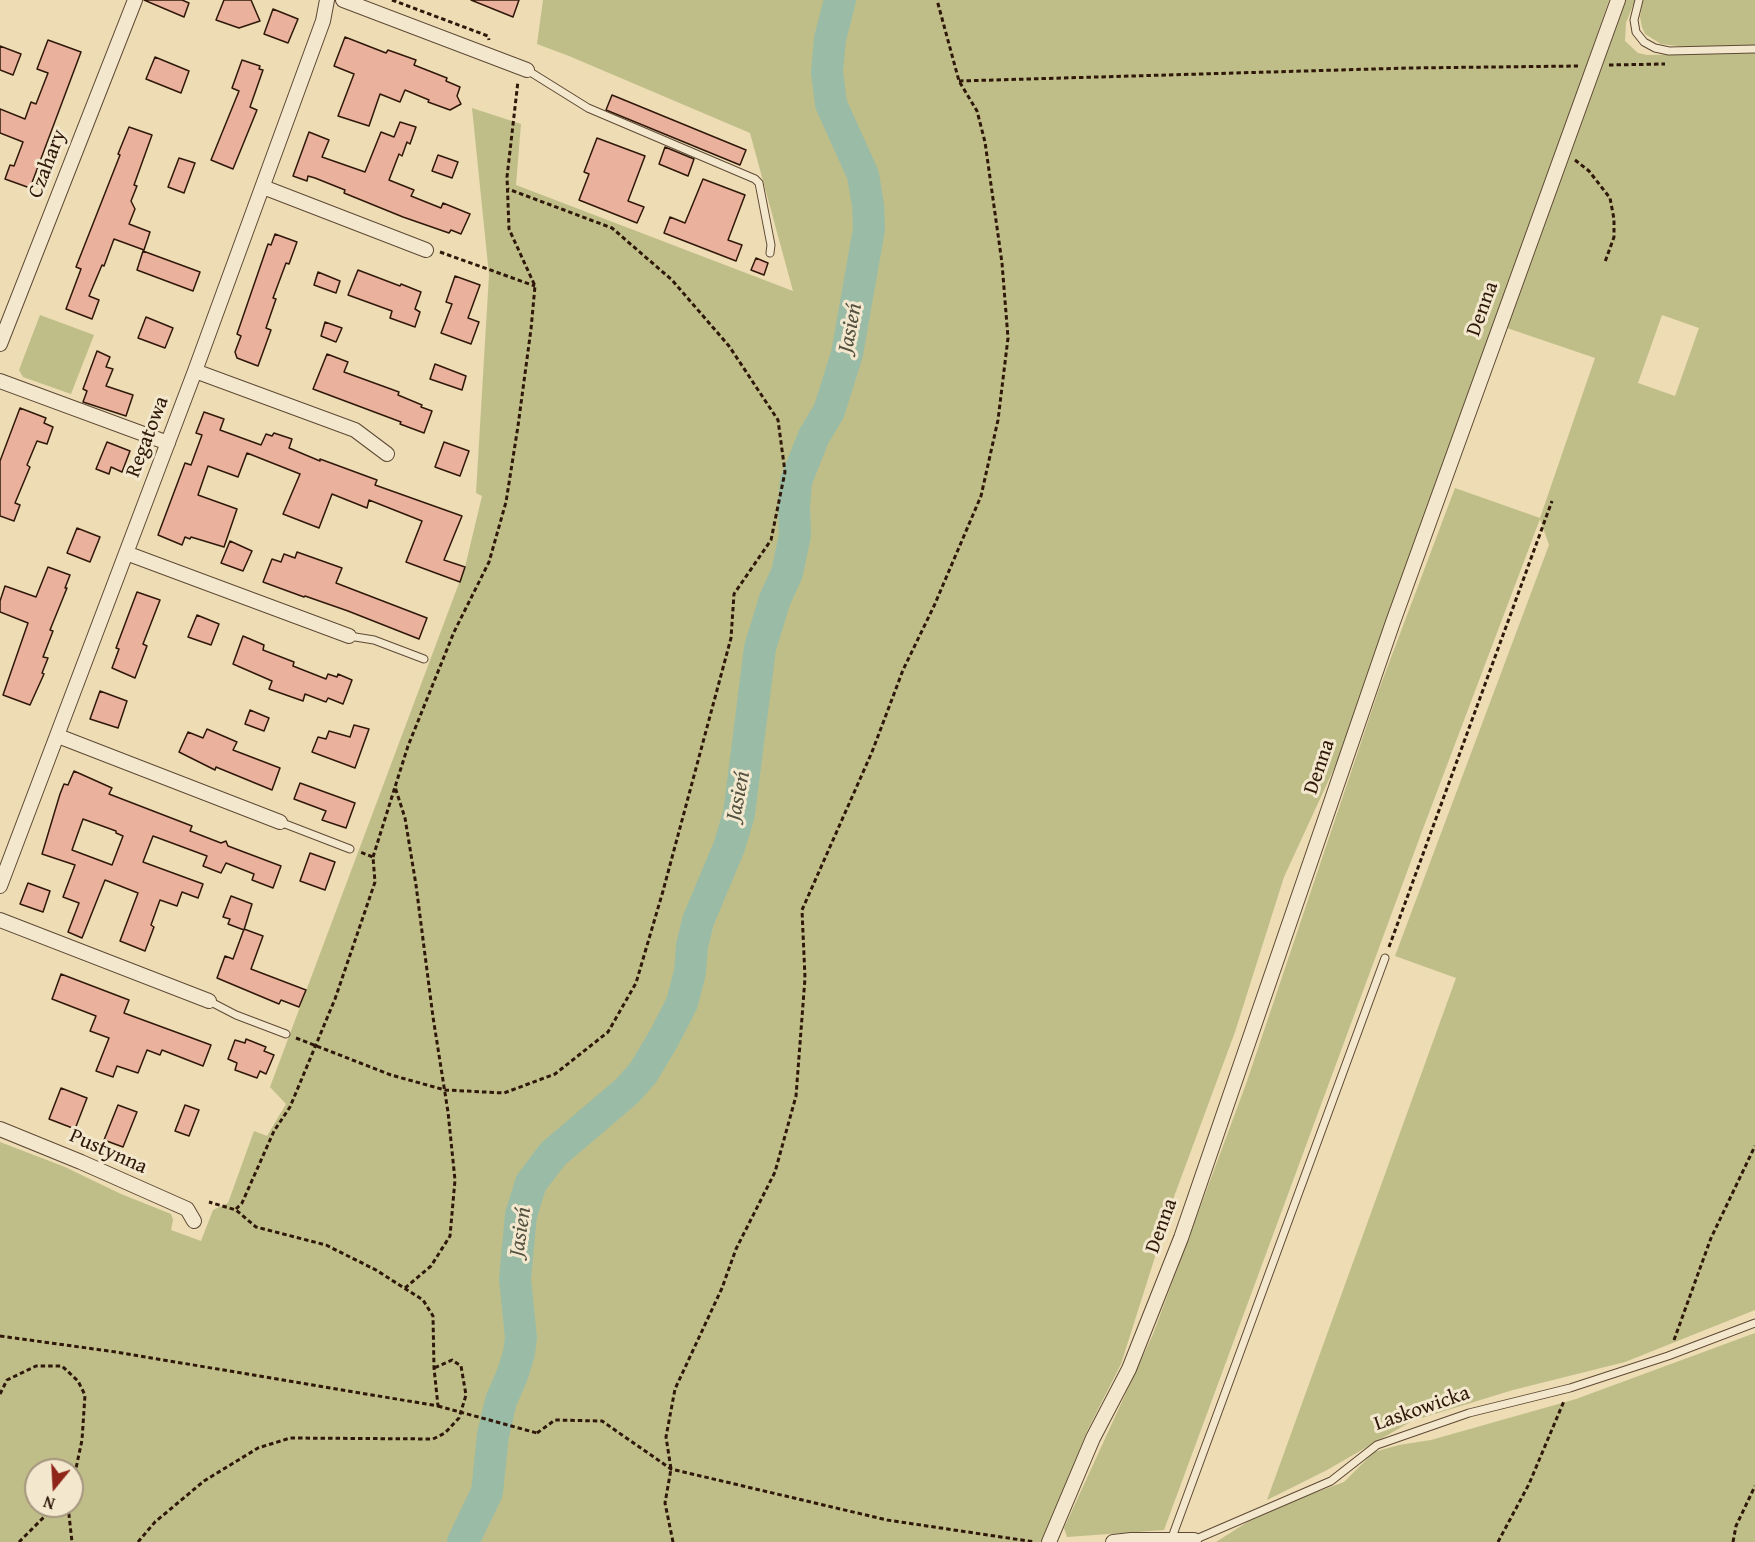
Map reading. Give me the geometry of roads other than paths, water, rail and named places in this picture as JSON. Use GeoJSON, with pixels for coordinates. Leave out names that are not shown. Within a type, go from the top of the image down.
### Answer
{"type":"FeatureCollection","features":[{"type":"Feature","properties":{"kind":"street","name":"Czahary"},"geometry":{"type":"LineString","coordinates":[[0,344],[135,0]]}},
{"type":"Feature","properties":{"kind":"street","name":"Regatowa"},"geometry":{"type":"LineString","coordinates":[[0,886],[3,869],[58,736],[195,371],[323,21],[327,0]]}},
{"type":"Feature","properties":{"kind":"street"},"geometry":{"type":"LineString","coordinates":[[343,0],[523,68]]}},
{"type":"Feature","properties":{"kind":"street","name":"Denna"},"geometry":{"type":"LineString","coordinates":[[1049,1542],[1093,1438],[1129,1369],[1181,1238],[1392,622],[1618,0]]}},
{"type":"Feature","properties":{"kind":"street"},"geometry":{"type":"LineString","coordinates":[[262,187],[426,250]]}},
{"type":"Feature","properties":{"kind":"street"},"geometry":{"type":"LineString","coordinates":[[195,371],[355,430],[387,454]]}},
{"type":"Feature","properties":{"kind":"street"},"geometry":{"type":"LineString","coordinates":[[0,381],[168,443]]}},
{"type":"Feature","properties":{"kind":"street"},"geometry":{"type":"LineString","coordinates":[[126,554],[349,636]]}},
{"type":"Feature","properties":{"kind":"street"},"geometry":{"type":"LineString","coordinates":[[58,736],[280,822]]}},
{"type":"Feature","properties":{"kind":"street"},"geometry":{"type":"LineString","coordinates":[[0,920],[208,1001]]}},
{"type":"Feature","properties":{"kind":"street","name":"Pustynna"},"geometry":{"type":"LineString","coordinates":[[0,1129],[187,1209],[194,1221]]}},
{"type":"Feature","properties":{"kind":"street","name":"Laskowicka"},"geometry":{"type":"LineString","coordinates":[[1113,1542],[1194,1541]]}},
{"type":"Feature","properties":{"kind":"lane"},"geometry":{"type":"LineString","coordinates":[[1639,0],[1634,20],[1636,32],[1644,42],[1655,48],[1669,51],[1755,49]]}},
{"type":"Feature","properties":{"kind":"lane"},"geometry":{"type":"LineString","coordinates":[[523,68],[588,108],[755,179],[759,183],[771,245],[770,253]]}},
{"type":"Feature","properties":{"kind":"lane"},"geometry":{"type":"LineString","coordinates":[[349,636],[374,640],[424,659]]}},
{"type":"Feature","properties":{"kind":"lane"},"geometry":{"type":"LineString","coordinates":[[280,822],[350,849]]}},
{"type":"Feature","properties":{"kind":"lane"},"geometry":{"type":"LineString","coordinates":[[1171,1540],[1385,958]]}},
{"type":"Feature","properties":{"kind":"lane"},"geometry":{"type":"LineString","coordinates":[[208,1001],[236,1015],[286,1034]]}},
{"type":"Feature","properties":{"kind":"lane","name":"Laskowicka"},"geometry":{"type":"LineString","coordinates":[[1194,1541],[1331,1481],[1377,1445],[1469,1413],[1570,1388],[1668,1356],[1755,1323]]}},
{"type":"Feature","properties":{"kind":"waterway","name":"Jasień"},"geometry":{"type":"LineString","coordinates":[[463,1542],[487,1492],[493,1435],[501,1401],[519,1353],[521,1338],[515,1279],[521,1215],[531,1183],[553,1154],[627,1091],[643,1073],[664,1038],[682,1003],[690,972],[692,946],[698,921],[729,847],[739,814],[760,648],[775,599],[787,573],[795,535],[796,481],[814,436],[829,411],[847,354],[869,229],[863,175],[831,104],[827,72],[830,39],[840,0]]}}]}
